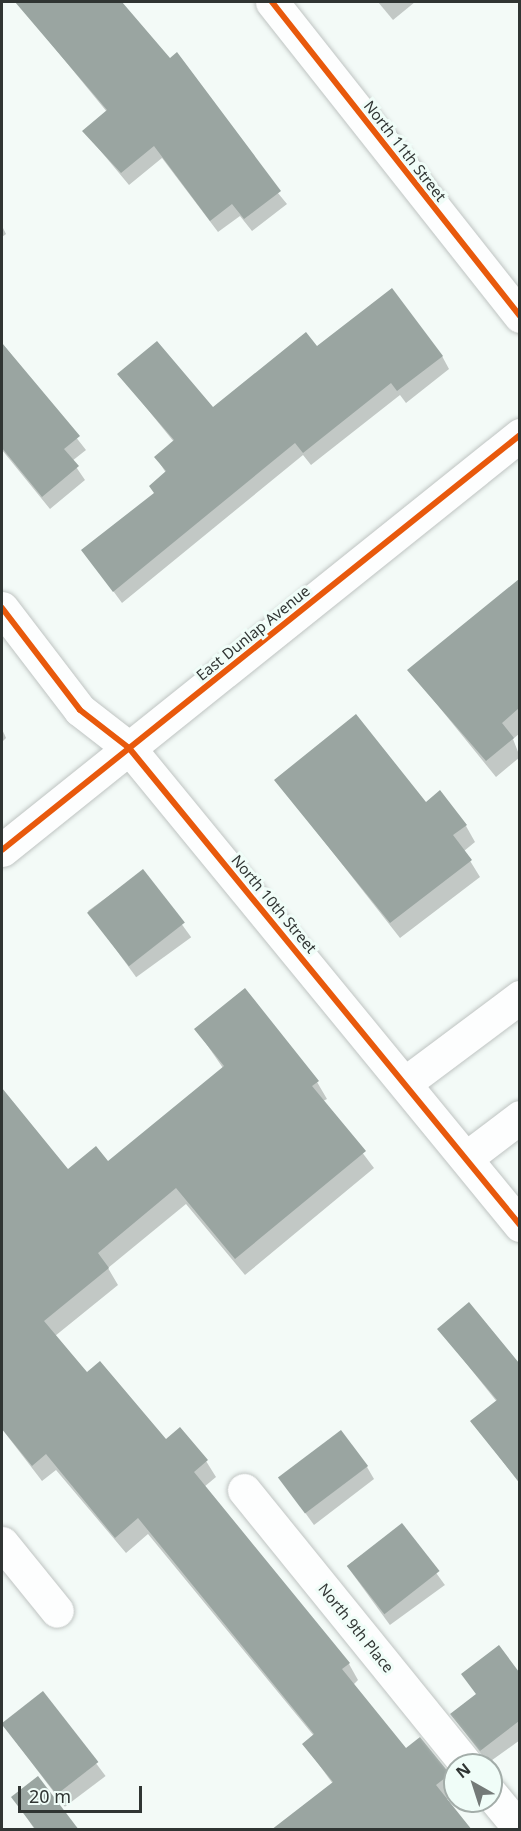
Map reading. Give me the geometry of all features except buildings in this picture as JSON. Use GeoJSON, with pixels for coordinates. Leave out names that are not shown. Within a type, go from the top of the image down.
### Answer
{"type":"FeatureCollection","features":[{"type":"Feature","properties":{"kind":"street","name":"North 11th Street"},"geometry":{"type":"LineString","coordinates":[[272,2],[519,316]]}},
{"type":"Feature","properties":{"kind":"street","name":"East Dunlap Avenue"},"geometry":{"type":"LineString","coordinates":[[2,850],[519,435]]}},
{"type":"Feature","properties":{"kind":"street","name":"North 10th Street"},"geometry":{"type":"LineString","coordinates":[[2,608],[81,710],[129,748],[519,1225]]}},
{"type":"Feature","properties":{"kind":"street"},"geometry":{"type":"LineString","coordinates":[[405,1083],[519,997]]}},
{"type":"Feature","properties":{"kind":"street"},"geometry":{"type":"LineString","coordinates":[[466,1158],[519,1117]]}},
{"type":"Feature","properties":{"kind":"street","name":"North 9th Place"},"geometry":{"type":"LineString","coordinates":[[244,1490],[457,1753]]}},
{"type":"Feature","properties":{"kind":"street"},"geometry":{"type":"LineString","coordinates":[[2,1543],[57,1611]]}},
{"type":"Feature","properties":{"kind":"street"},"geometry":{"type":"LineString","coordinates":[[503,1809],[519,1829]]}},
{"type":"Feature","properties":{"kind":"cycle path"},"geometry":{"type":"LineString","coordinates":[[272,2],[520,316]]}},
{"type":"Feature","properties":{"kind":"cycle path"},"geometry":{"type":"LineString","coordinates":[[2,850],[520,435]]}},
{"type":"Feature","properties":{"kind":"cycle path"},"geometry":{"type":"LineString","coordinates":[[2,608],[80,710],[129,748],[520,1225]]}}]}
